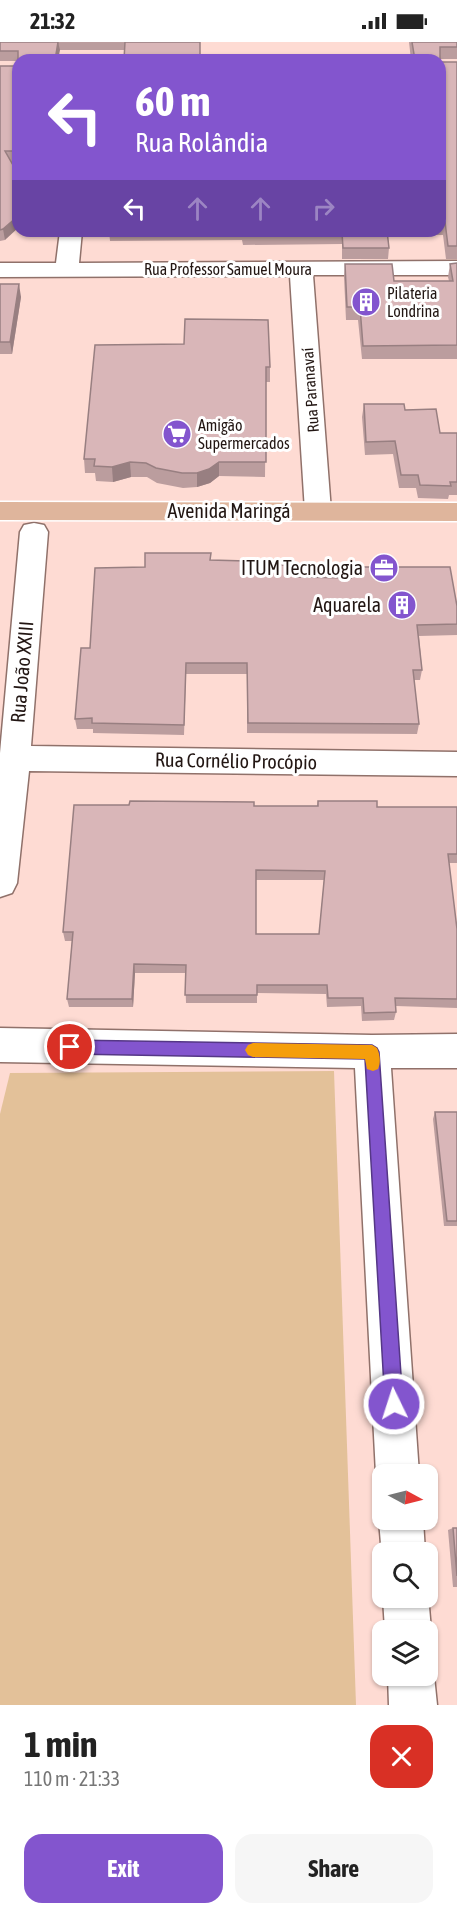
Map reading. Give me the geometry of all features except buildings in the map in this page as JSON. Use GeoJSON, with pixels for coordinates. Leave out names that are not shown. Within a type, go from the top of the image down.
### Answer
{"type":"FeatureCollection","features":[{"type":"Feature","properties":{"kind":"main road","name":"Avenida Maringá"},"geometry":{"type":"LineString","coordinates":[[0,511],[457,512]]}},
{"type":"Feature","properties":{"kind":"main road","name":"Avenida Maringá"},"geometry":{"type":"LineString","coordinates":[[0,532],[457,534]]}},
{"type":"Feature","properties":{"kind":"street"},"geometry":{"type":"LineString","coordinates":[[67,270],[70,237]]}},
{"type":"Feature","properties":{"kind":"street","name":"Rua Professor Samuel Moura"},"geometry":{"type":"LineString","coordinates":[[0,270],[457,268]]}},
{"type":"Feature","properties":{"kind":"street","name":"Rua Paranavaí"},"geometry":{"type":"LineString","coordinates":[[301,269],[318,511]]}},
{"type":"Feature","properties":{"kind":"street","name":"Rua João XXIII"},"geometry":{"type":"LineString","coordinates":[[0,883],[15,758],[34,532]]}},
{"type":"Feature","properties":{"kind":"street","name":"Rua Cornélio Procópio"},"geometry":{"type":"LineString","coordinates":[[15,758],[457,764]]}},
{"type":"Feature","properties":{"kind":"street"},"geometry":{"type":"LineString","coordinates":[[0,1046],[372,1052],[457,1051]]}},
{"type":"Feature","properties":{"kind":"street"},"geometry":{"type":"LineString","coordinates":[[372,1052],[397,1464]]}},
{"type":"Feature","properties":{"kind":"street"},"geometry":{"type":"LineString","coordinates":[[412,1686],[413,1705]]}},
{"type":"Feature","properties":{"kind":"shaded area"},"geometry":{"type":"Polygon","coordinates":[[[334,1071],[356,1705],[0,1705],[0,1114],[10,1073],[334,1071]]]}},
{"type":"Feature","properties":{"kind":"slow traffic"},"geometry":{"type":"LineString","coordinates":[[253,1050],[372,1052],[373,1064]]}},
{"type":"Feature","properties":{"kind":"place","name":"Pilateria Londrina"},"geometry":{"type":"Point","coordinates":[366,302]}},
{"type":"Feature","properties":{"kind":"place","name":"Amigão Supermercados"},"geometry":{"type":"Point","coordinates":[177,434]}},
{"type":"Feature","properties":{"kind":"place","name":"ITUM Tecnologia"},"geometry":{"type":"Point","coordinates":[384,568]}},
{"type":"Feature","properties":{"kind":"place","name":"Aquarela"},"geometry":{"type":"Point","coordinates":[402,605]}},
{"type":"Feature","properties":{"kind":"route"},"geometry":{"type":"LineString","coordinates":[[70,1047],[372,1052],[394,1404]]}}]}
